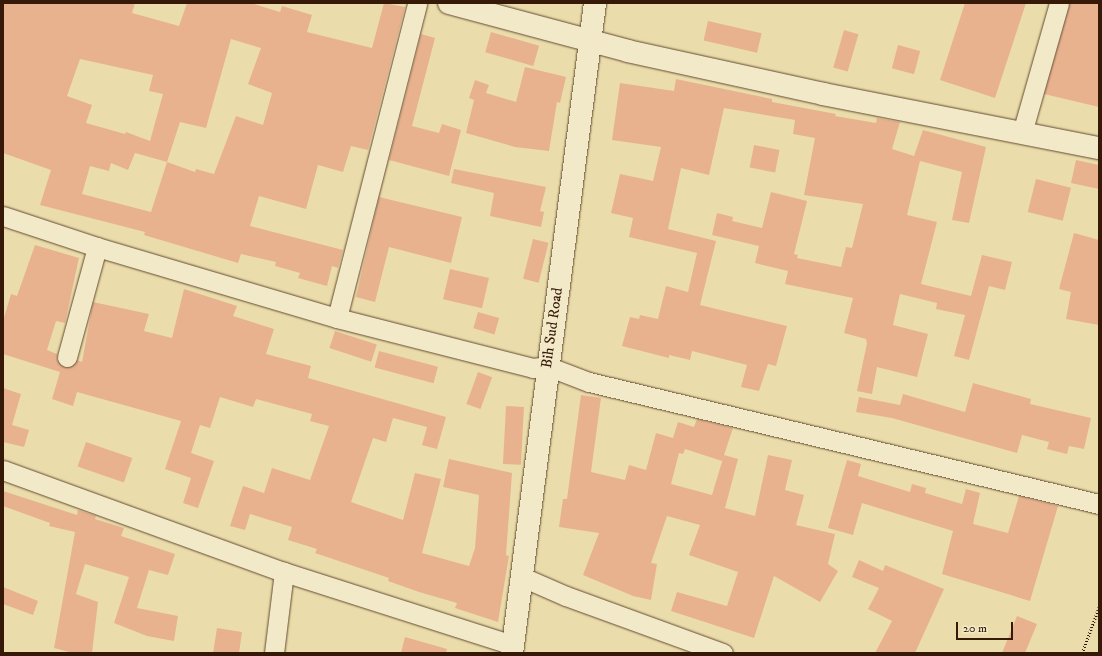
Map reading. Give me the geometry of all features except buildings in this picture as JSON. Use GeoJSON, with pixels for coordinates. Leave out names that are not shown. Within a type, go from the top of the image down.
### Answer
{"type":"FeatureCollection","features":[{"type":"Feature","properties":{"kind":"main road"},"geometry":{"type":"LineString","coordinates":[[449,3],[590,42],[823,94],[1099,148]]}},
{"type":"Feature","properties":{"kind":"main road","name":"Bih Sud Road"},"geometry":{"type":"LineString","coordinates":[[512,649],[520,576],[595,3]]}},
{"type":"Feature","properties":{"kind":"street"},"geometry":{"type":"LineString","coordinates":[[337,318],[417,3]]}},
{"type":"Feature","properties":{"kind":"street"},"geometry":{"type":"LineString","coordinates":[[1022,133],[1059,3]]}},
{"type":"Feature","properties":{"kind":"street"},"geometry":{"type":"LineString","coordinates":[[3,216],[97,247],[337,318],[533,368],[547,366],[589,382],[1099,504]]}},
{"type":"Feature","properties":{"kind":"street"},"geometry":{"type":"LineString","coordinates":[[67,357],[97,247]]}},
{"type":"Feature","properties":{"kind":"street"},"geometry":{"type":"LineString","coordinates":[[3,470],[284,572],[512,649]]}},
{"type":"Feature","properties":{"kind":"street"},"geometry":{"type":"LineString","coordinates":[[274,653],[284,572]]}},
{"type":"Feature","properties":{"kind":"street"},"geometry":{"type":"LineString","coordinates":[[520,576],[566,596],[723,653]]}},
{"type":"Feature","properties":{"kind":"path"},"geometry":{"type":"LineString","coordinates":[[1082,653],[1099,607]]}}]}
